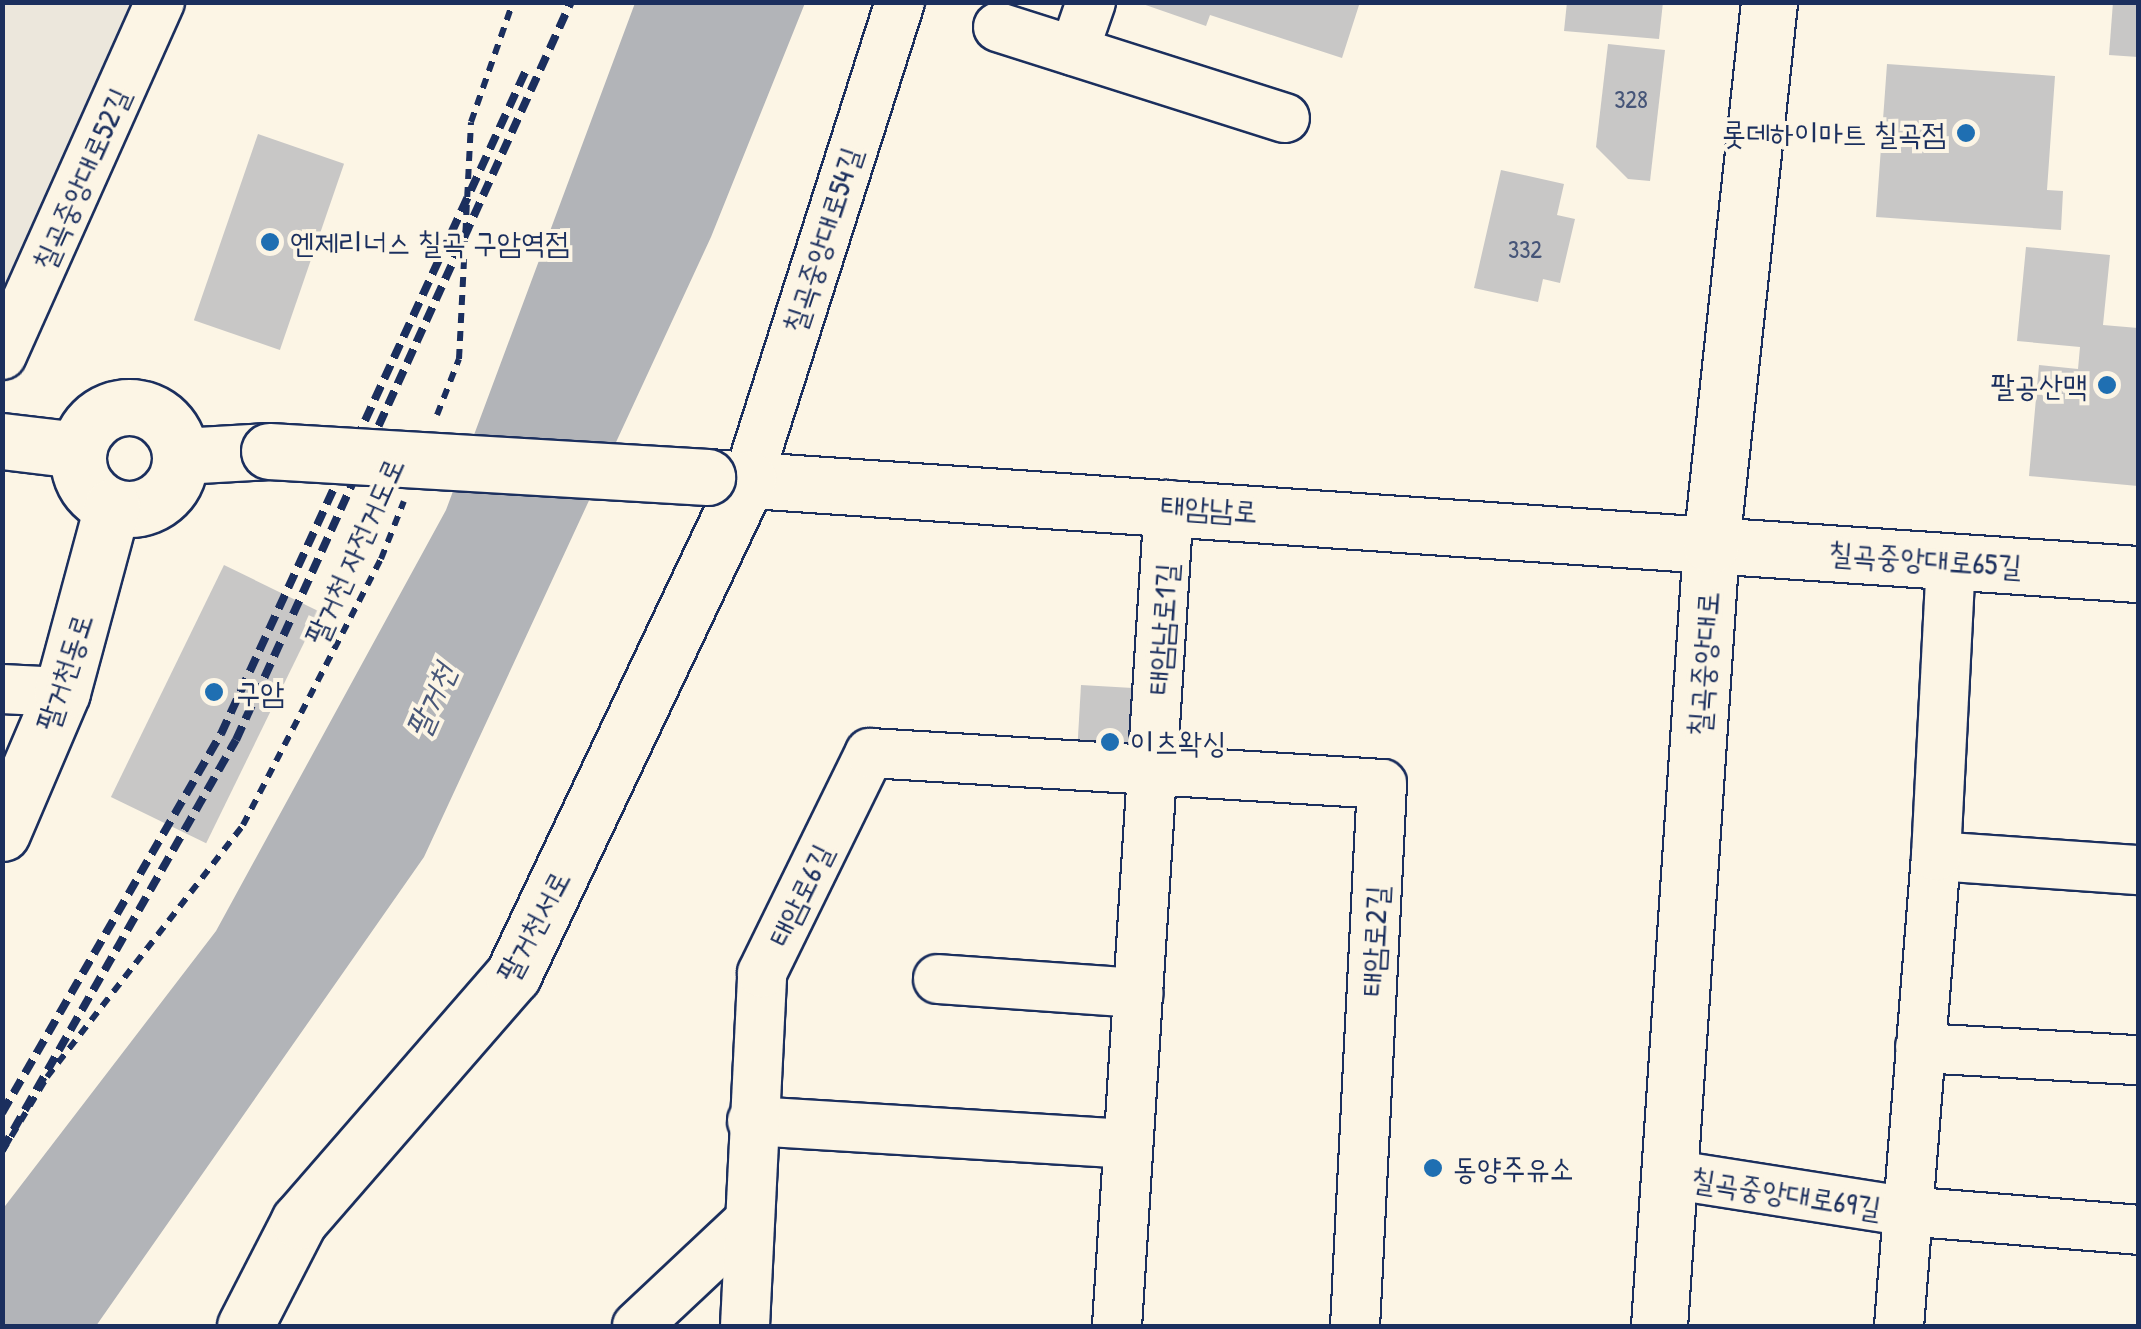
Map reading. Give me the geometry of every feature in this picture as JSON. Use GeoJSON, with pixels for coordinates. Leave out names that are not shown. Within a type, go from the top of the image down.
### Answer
{"type":"FeatureCollection","features":[{"type":"Feature","properties":{"kind":"main road","name":"칠곡중앙대로"},"geometry":{"type":"LineString","coordinates":[[1658,1326],[1711,544],[1769,2]]}},
{"type":"Feature","properties":{"kind":"main road"},"geometry":{"type":"LineString","coordinates":[[123,406],[140,408],[169,425],[182,456],[170,490],[157,502],[112,506],[83,482],[78,450],[93,421],[123,406]]}},
{"type":"Feature","properties":{"kind":"main road"},"geometry":{"type":"LineString","coordinates":[[2,441],[78,450]]}},
{"type":"Feature","properties":{"kind":"main road","name":"태암남로"},"geometry":{"type":"LineString","coordinates":[[182,456],[269,451],[1170,505],[1711,544]]}},
{"type":"Feature","properties":{"kind":"main road","name":"팔거천서로"},"geometry":{"type":"LineString","coordinates":[[245,1326],[299,1220],[513,975],[727,478]]}},
{"type":"Feature","properties":{"kind":"main road","name":"팔거천동로"},"geometry":{"type":"LineString","coordinates":[[2,833],[62,692],[112,506]]}},
{"type":"Feature","properties":{"kind":"main road","name":"칠곡중앙대로65길"},"geometry":{"type":"LineString","coordinates":[[1711,544],[2138,574]]}},
{"type":"Feature","properties":{"kind":"street","name":"칠곡중앙대로52길"},"geometry":{"type":"LineString","coordinates":[[2,355],[160,2]]}},
{"type":"Feature","properties":{"kind":"street","name":"칠곡중앙대로54길"},"geometry":{"type":"LineString","coordinates":[[727,478],[900,2]]}},
{"type":"Feature","properties":{"kind":"street"},"geometry":{"type":"LineString","coordinates":[[1074,51],[1091,2]]}},
{"type":"Feature","properties":{"kind":"street"},"geometry":{"type":"LineString","coordinates":[[998,27],[1285,118]]}},
{"type":"Feature","properties":{"kind":"street","name":"태암남로1길"},"geometry":{"type":"LineString","coordinates":[[1117,1326],[1170,505]]}},
{"type":"Feature","properties":{"kind":"street","name":"칠곡중앙대로69길"},"geometry":{"type":"LineString","coordinates":[[1899,1326],[1904,1211],[1936,856],[1951,561]]}},
{"type":"Feature","properties":{"kind":"street"},"geometry":{"type":"LineString","coordinates":[[2,689],[62,692]]}},
{"type":"Feature","properties":{"kind":"street","name":"태암로6길"},"geometry":{"type":"LineString","coordinates":[[745,1326],[762,973],[870,753],[1152,772]]}},
{"type":"Feature","properties":{"kind":"street","name":"태암로2길"},"geometry":{"type":"LineString","coordinates":[[1152,772],[1382,784],[1355,1326]]}},
{"type":"Feature","properties":{"kind":"street"},"geometry":{"type":"LineString","coordinates":[[1936,856],[2138,870]]}},
{"type":"Feature","properties":{"kind":"street"},"geometry":{"type":"LineString","coordinates":[[938,979],[1139,993]]}},
{"type":"Feature","properties":{"kind":"street"},"geometry":{"type":"LineString","coordinates":[[1920,1048],[2138,1060]]}},
{"type":"Feature","properties":{"kind":"street"},"geometry":{"type":"LineString","coordinates":[[752,1121],[1127,1144]]}},
{"type":"Feature","properties":{"kind":"street","name":"칠곡중앙대로69길"},"geometry":{"type":"LineString","coordinates":[[1668,1174],[1904,1211],[2138,1230]]}},
{"type":"Feature","properties":{"kind":"street"},"geometry":{"type":"LineString","coordinates":[[637,1326],[749,1221]]}},
{"type":"Feature","properties":{"kind":"path","name":"팔거천 자전거도로"},"geometry":{"type":"LineString","coordinates":[[431,432],[459,359],[471,122],[513,2]]}},
{"type":"Feature","properties":{"kind":"path","name":"팔거천 자전거도로"},"geometry":{"type":"LineString","coordinates":[[2,1152],[47,1076],[243,825],[382,559],[410,486]]}},
{"type":"Feature","properties":{"kind":"shaded area"},"geometry":{"type":"Polygon","coordinates":[[[3,3],[140,3],[3,324],[3,3]]]}},
{"type":"Feature","properties":{"kind":"water","name":"팔거천"},"geometry":{"type":"Polygon","coordinates":[[[635,3],[805,3],[711,237],[424,857],[96,1326],[3,1326],[2,1210],[216,931],[446,510],[635,3]]]}},
{"type":"Feature","properties":{"kind":"building"},"geometry":{"type":"Polygon","coordinates":[[[1137,2],[1360,2],[1342,58],[1210,15],[1206,26],[1137,2]]]}},
{"type":"Feature","properties":{"kind":"building"},"geometry":{"type":"Polygon","coordinates":[[[1567,2],[1663,2],[1659,39],[1564,31],[1567,2]]]}},
{"type":"Feature","properties":{"kind":"building"},"geometry":{"type":"Polygon","coordinates":[[[2113,2],[2138,2],[2138,57],[2109,55],[2113,2]]]}},
{"type":"Feature","properties":{"kind":"building"},"geometry":{"type":"Polygon","coordinates":[[[1608,44],[1665,50],[1650,181],[1628,179],[1596,147],[1608,44]]]}},
{"type":"Feature","properties":{"kind":"building","name":"롯데하이마트 칠곡점"},"geometry":{"type":"Polygon","coordinates":[[[1887,64],[2055,76],[2047,190],[2063,191],[2061,230],[1876,217],[1887,64]]]}},
{"type":"Feature","properties":{"kind":"building","name":"엔제리너스 칠곡 구암역점"},"geometry":{"type":"Polygon","coordinates":[[[258,134],[344,164],[280,350],[194,320],[258,134]]]}},
{"type":"Feature","properties":{"kind":"building"},"geometry":{"type":"Polygon","coordinates":[[[1501,170],[1564,184],[1557,215],[1575,219],[1560,283],[1543,279],[1538,302],[1474,288],[1501,170]]]}},
{"type":"Feature","properties":{"kind":"building"},"geometry":{"type":"Polygon","coordinates":[[[2026,247],[2110,255],[2103,325],[2138,328],[2138,486],[2029,476],[2039,365],[2078,369],[2080,347],[2017,341],[2026,247]]]}},
{"type":"Feature","properties":{"kind":"building"},"geometry":{"type":"Polygon","coordinates":[[[224,565],[319,611],[206,843],[111,797],[224,565]]]}},
{"type":"Feature","properties":{"kind":"building"},"geometry":{"type":"Polygon","coordinates":[[[1081,685],[1150,689],[1128,757],[1077,754],[1081,685]]]}},
{"type":"Feature","properties":{"kind":"railway"},"geometry":{"type":"LineString","coordinates":[[2,1150],[236,740],[571,2]]}},
{"type":"Feature","properties":{"kind":"railway"},"geometry":{"type":"LineString","coordinates":[[2,1113],[221,734],[528,66]]}},
{"type":"Feature","properties":{"kind":"place","name":"롯데하이마트 칠곡점"},"geometry":{"type":"Point","coordinates":[1966,133]}},
{"type":"Feature","properties":{"kind":"place","name":"엔제리너스 칠곡 구암역점"},"geometry":{"type":"Point","coordinates":[270,242]}},
{"type":"Feature","properties":{"kind":"place","name":"팔공산맥"},"geometry":{"type":"Point","coordinates":[2107,385]}},
{"type":"Feature","properties":{"kind":"place","name":"구암"},"geometry":{"type":"Point","coordinates":[214,692]}},
{"type":"Feature","properties":{"kind":"place","name":"이츠왁싱"},"geometry":{"type":"Point","coordinates":[1110,742]}},
{"type":"Feature","properties":{"kind":"place","name":"동양주유소"},"geometry":{"type":"Point","coordinates":[1433,1168]}}]}
